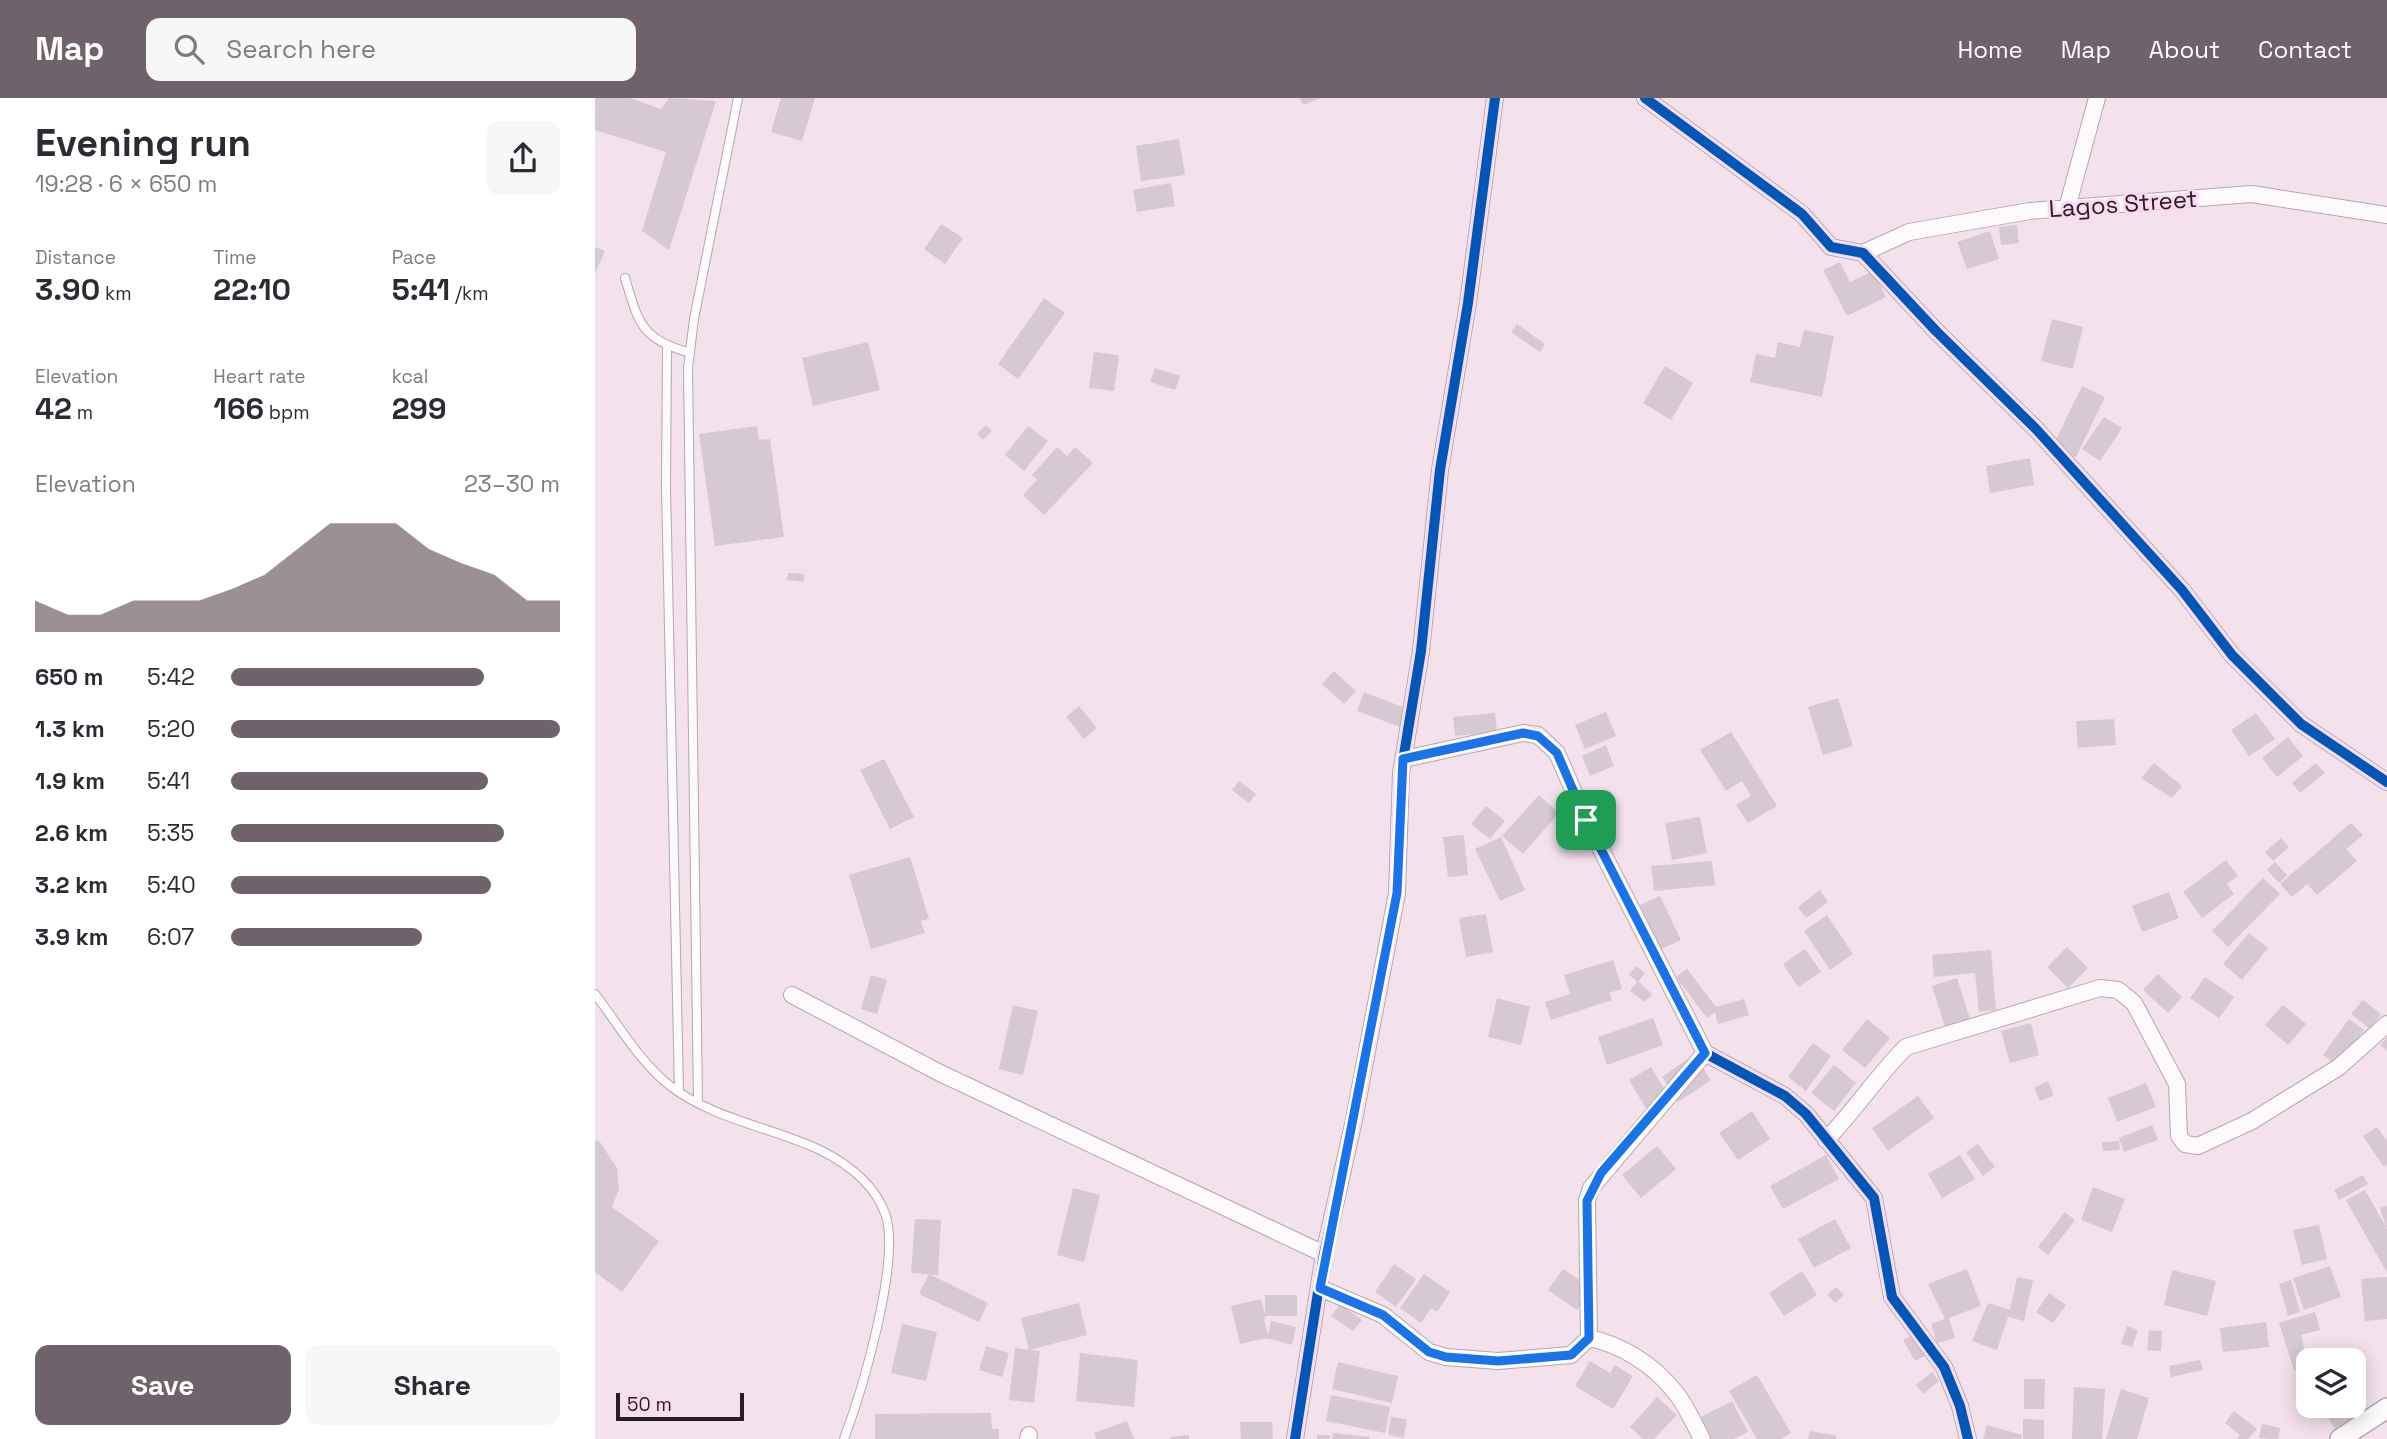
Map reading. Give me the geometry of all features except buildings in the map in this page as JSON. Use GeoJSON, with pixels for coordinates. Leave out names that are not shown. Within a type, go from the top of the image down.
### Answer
{"type":"FeatureCollection","features":[{"type":"Feature","properties":{"kind":"street"},"geometry":{"type":"LineString","coordinates":[[1295,1439],[1324,1254],[1354,1120],[1397,893],[1403,759],[1420,651],[1440,470],[1468,303],[1495,98]]}},
{"type":"Feature","properties":{"kind":"street"},"geometry":{"type":"LineString","coordinates":[[1645,98],[1802,214],[1831,247],[1863,253],[1936,331],[2036,429],[2182,590],[2232,655],[2301,724],[2387,782]]}},
{"type":"Feature","properties":{"kind":"street"},"geometry":{"type":"LineString","coordinates":[[2067,208],[2097,98]]}},
{"type":"Feature","properties":{"kind":"street","name":"Lagos Street"},"geometry":{"type":"LineString","coordinates":[[1863,253],[1909,232],[2030,211],[2252,194],[2387,215]]}},
{"type":"Feature","properties":{"kind":"street"},"geometry":{"type":"LineString","coordinates":[[1403,759],[1523,733],[1538,736],[1557,753],[1592,832],[1705,1053],[1784,1096],[1806,1114],[1874,1198],[1892,1297],[1944,1367],[1960,1406],[1968,1439]]}},
{"type":"Feature","properties":{"kind":"street"},"geometry":{"type":"LineString","coordinates":[[1826,1140],[1859,1106],[1883,1070],[1906,1047],[2100,988],[2118,990],[2134,1003],[2177,1084],[2179,1136],[2185,1144],[2198,1146],[2252,1121],[2339,1067],[2387,1024]]}},
{"type":"Feature","properties":{"kind":"street"},"geometry":{"type":"LineString","coordinates":[[792,995],[940,1073],[1324,1254]]}},
{"type":"Feature","properties":{"kind":"street"},"geometry":{"type":"LineString","coordinates":[[1320,1288],[1383,1315],[1429,1352],[1446,1357],[1498,1361],[1571,1355],[1589,1338],[1587,1201],[1591,1188],[1705,1053]]}},
{"type":"Feature","properties":{"kind":"street"},"geometry":{"type":"LineString","coordinates":[[1589,1338],[1610,1342],[1633,1356],[1675,1391],[1702,1439]]}},
{"type":"Feature","properties":{"kind":"street"},"geometry":{"type":"LineString","coordinates":[[2340,1439],[2387,1408]]}},
{"type":"Feature","properties":{"kind":"lane"},"geometry":{"type":"LineString","coordinates":[[698,1103],[687,406],[690,353],[738,98]]}},
{"type":"Feature","properties":{"kind":"lane"},"geometry":{"type":"LineString","coordinates":[[625,278],[635,312],[646,332],[667,346],[690,353]]}},
{"type":"Feature","properties":{"kind":"lane"},"geometry":{"type":"LineString","coordinates":[[667,346],[666,500],[679,1091]]}},
{"type":"Feature","properties":{"kind":"lane"},"geometry":{"type":"LineString","coordinates":[[595,994],[649,1065],[679,1091],[698,1103],[820,1150],[842,1163],[873,1191],[885,1215],[890,1239],[878,1322],[861,1395],[844,1439]]}},
{"type":"Feature","properties":{"kind":"cycle path"},"geometry":{"type":"LineString","coordinates":[[1295,1439],[1324,1254],[1354,1120],[1397,893],[1401,773],[1421,651],[1440,470],[1468,303],[1495,98]]}},
{"type":"Feature","properties":{"kind":"cycle path"},"geometry":{"type":"LineString","coordinates":[[1645,98],[1802,214],[1831,247],[1863,253],[1936,331],[2036,429],[2182,590],[2232,655],[2301,724],[2387,782]]}},
{"type":"Feature","properties":{"kind":"cycle path"},"geometry":{"type":"LineString","coordinates":[[1404,759],[1523,733],[1538,735],[1557,753],[1586,820],[1705,1053],[1785,1096],[1806,1114],[1874,1198],[1892,1297],[1944,1367],[1960,1406],[1968,1439]]}},
{"type":"Feature","properties":{"kind":"route"},"geometry":{"type":"LineString","coordinates":[[1523,733],[1538,736],[1557,753],[1586,820],[1692,1033],[1705,1053],[1591,1188],[1587,1201],[1589,1338],[1582,1348],[1571,1355],[1498,1361],[1446,1357],[1429,1352],[1383,1315],[1320,1288],[1324,1254],[1354,1120],[1397,893],[1403,759],[1523,733]]}}]}
